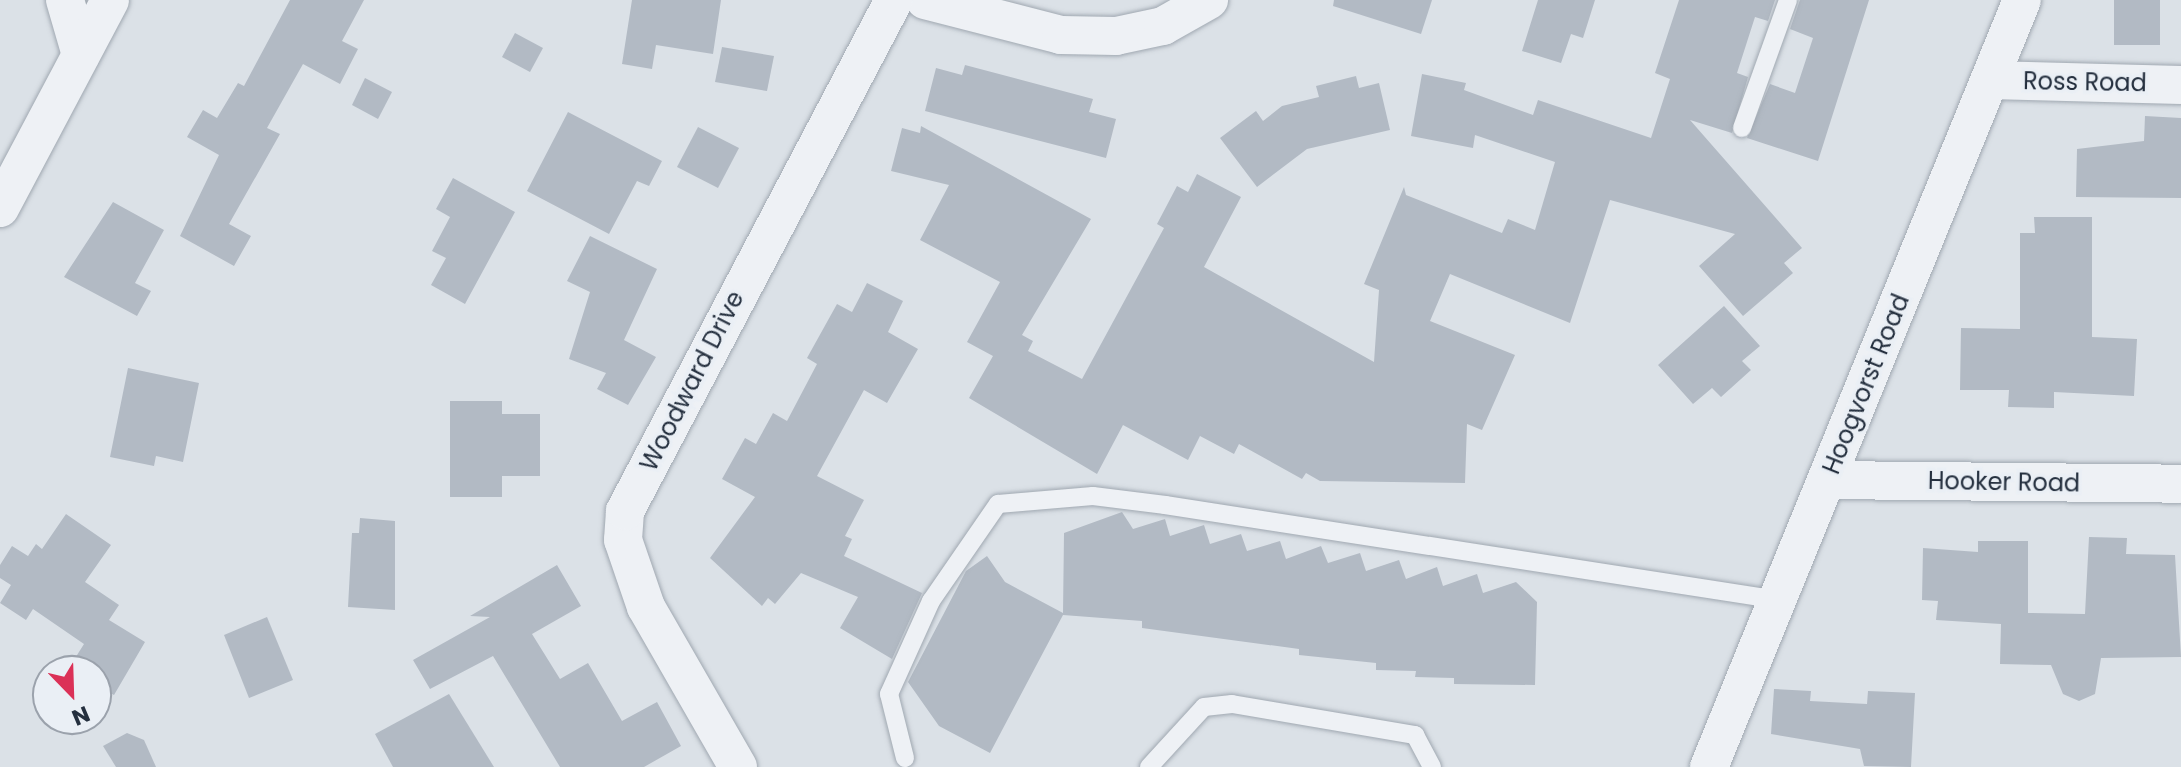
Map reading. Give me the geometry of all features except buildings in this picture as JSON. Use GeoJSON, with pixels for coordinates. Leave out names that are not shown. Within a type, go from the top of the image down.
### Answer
{"type":"FeatureCollection","features":[{"type":"Feature","properties":{"kind":"street"},"geometry":{"type":"LineString","coordinates":[[65,0],[81,55]]}},
{"type":"Feature","properties":{"kind":"street"},"geometry":{"type":"LineString","coordinates":[[0,208],[110,0]]}},
{"type":"Feature","properties":{"kind":"street","name":"Woodward Drive"},"geometry":{"type":"LineString","coordinates":[[738,767],[646,607],[623,540],[625,511],[894,0]]}},
{"type":"Feature","properties":{"kind":"street"},"geometry":{"type":"LineString","coordinates":[[925,0],[1047,33],[1116,36],[1163,26],[1209,0]]}},
{"type":"Feature","properties":{"kind":"street","name":"Hoogvorst Road"},"geometry":{"type":"LineString","coordinates":[[1709,767],[1772,599],[1827,480],[2022,0]]}},
{"type":"Feature","properties":{"kind":"street","name":"Ross Road"},"geometry":{"type":"LineString","coordinates":[[1990,80],[2181,85]]}},
{"type":"Feature","properties":{"kind":"street","name":"Hooker Road"},"geometry":{"type":"LineString","coordinates":[[1827,480],[2181,484]]}},
{"type":"Feature","properties":{"kind":"lane"},"geometry":{"type":"LineString","coordinates":[[1742,128],[1788,0]]}},
{"type":"Feature","properties":{"kind":"lane"},"geometry":{"type":"LineString","coordinates":[[905,758],[889,694],[931,601],[998,504],[1057,496],[1136,501],[1772,599]]}},
{"type":"Feature","properties":{"kind":"lane"},"geometry":{"type":"LineString","coordinates":[[1149,767],[1204,707],[1232,704],[1415,735],[1429,749],[1432,767]]}}]}
